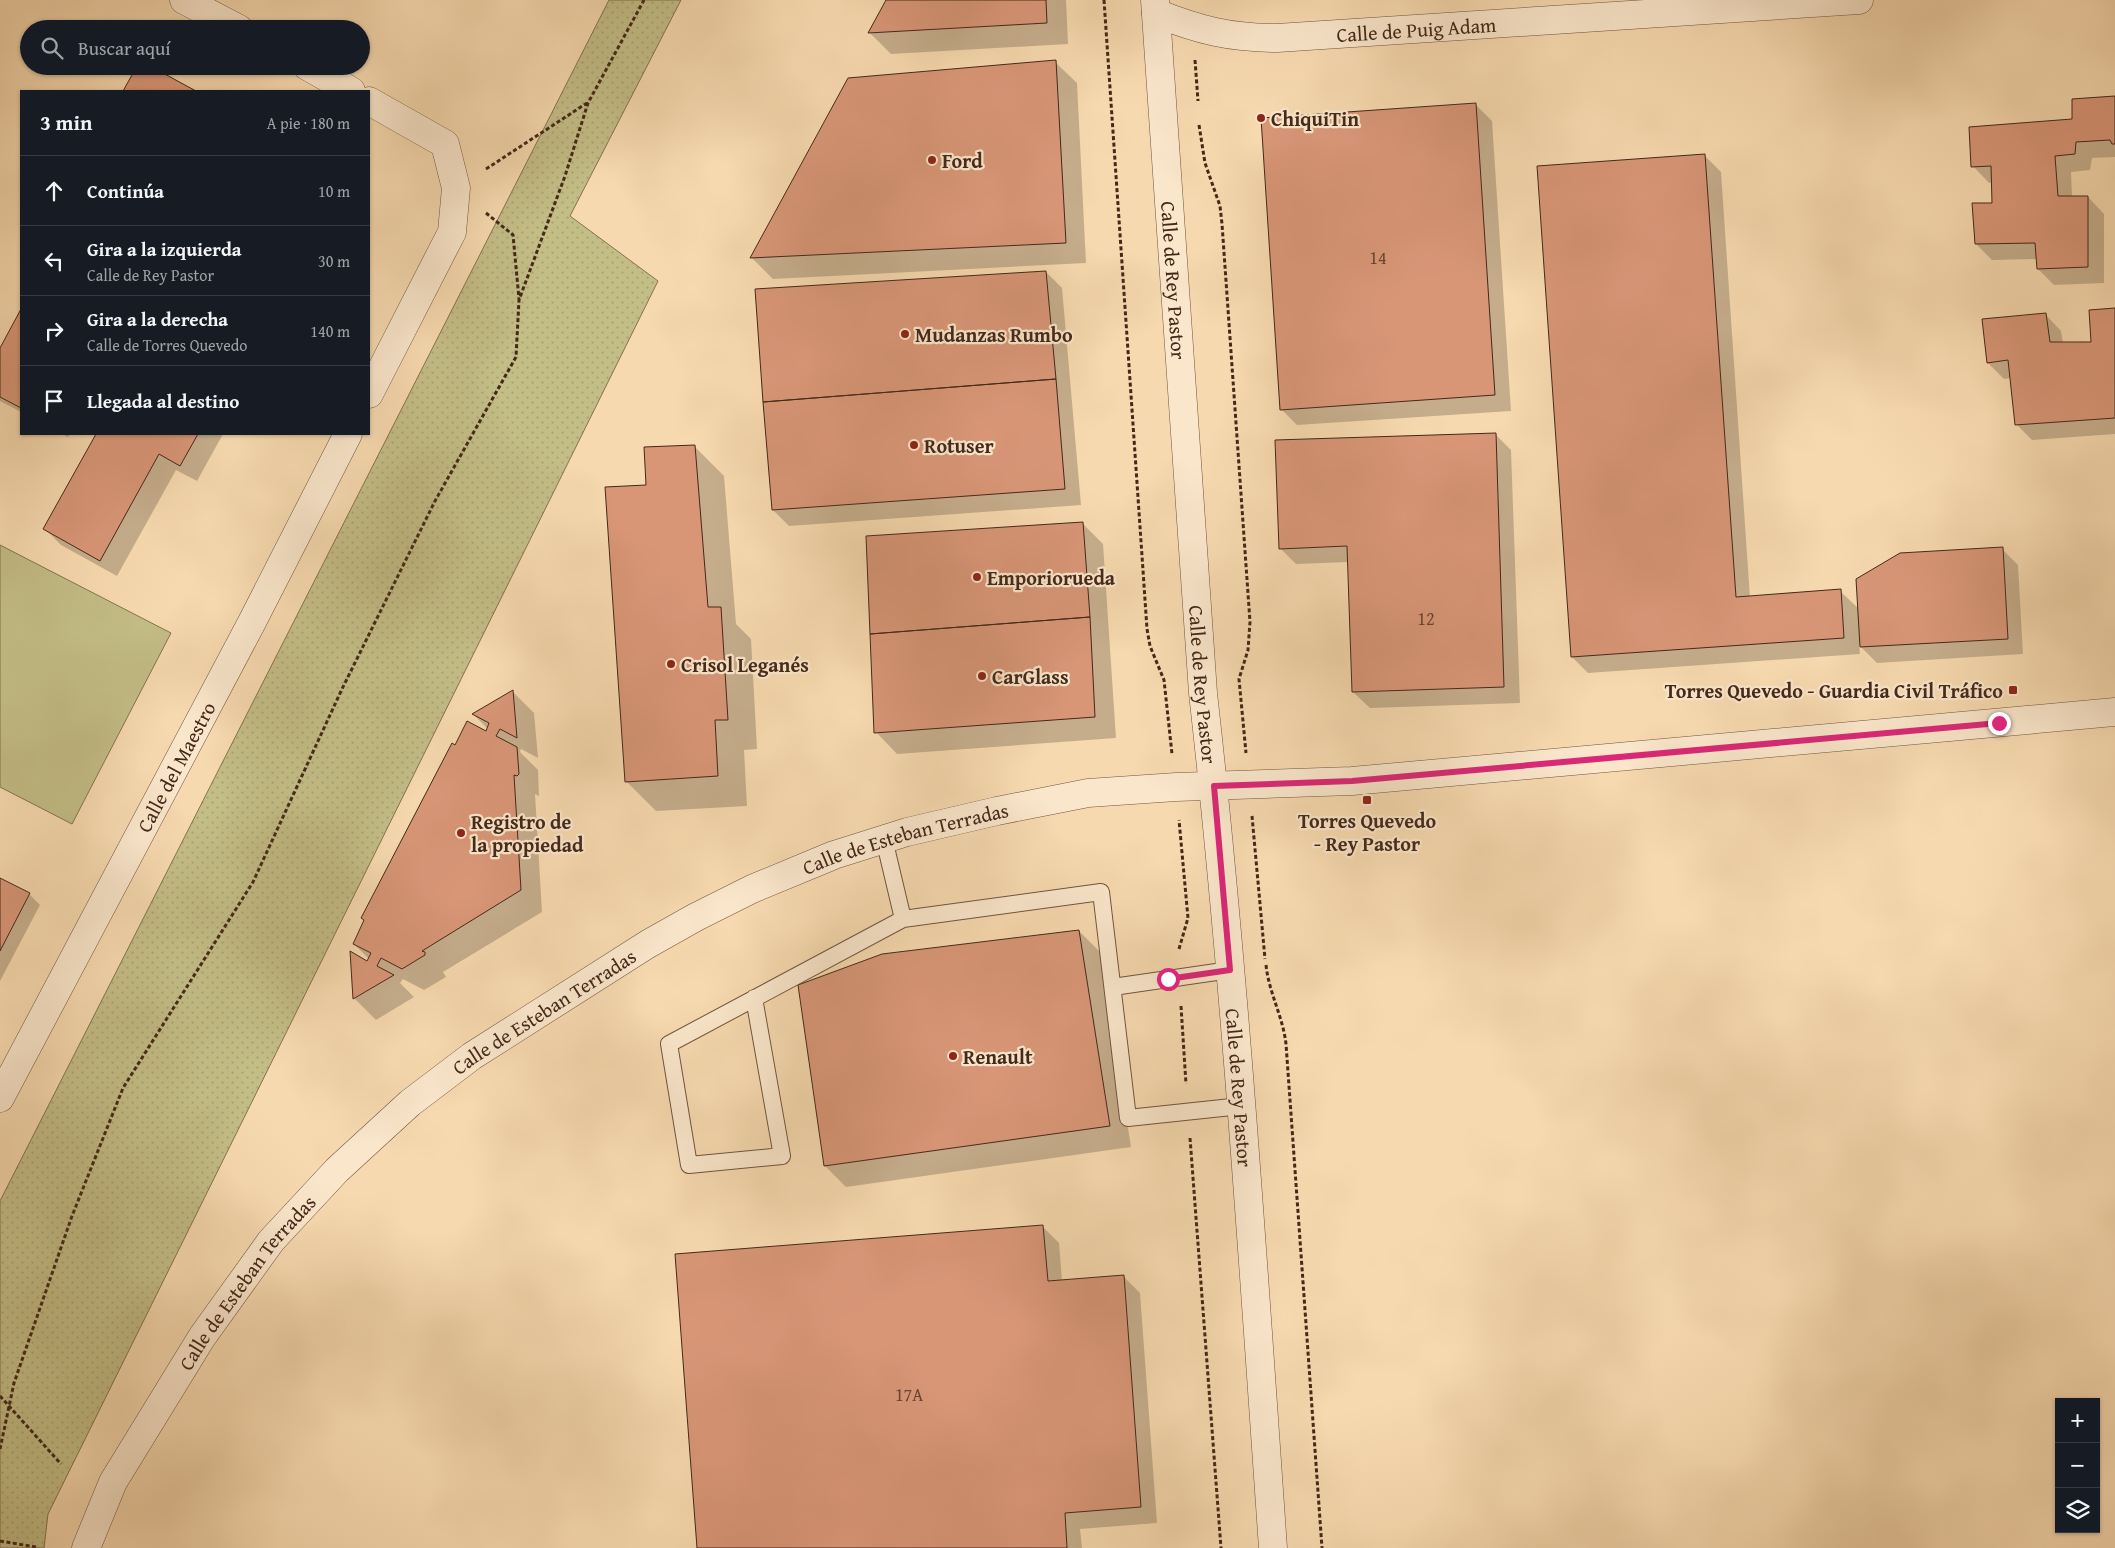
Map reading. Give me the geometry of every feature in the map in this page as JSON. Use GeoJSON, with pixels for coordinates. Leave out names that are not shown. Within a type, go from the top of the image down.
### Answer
{"type":"FeatureCollection","features":[{"type":"Feature","properties":{"kind":"street"},"geometry":{"type":"LineString","coordinates":[[184,0],[222,20]]}},
{"type":"Feature","properties":{"kind":"street","name":"Calle de Puig Adam"},"geometry":{"type":"LineString","coordinates":[[1155,7],[1194,28],[1230,36],[1277,38],[1859,0]]}},
{"type":"Feature","properties":{"kind":"street","name":"Calle de Rey Pastor"},"geometry":{"type":"LineString","coordinates":[[1155,7],[1203,693],[1214,786],[1230,970],[1273,1548]]}},
{"type":"Feature","properties":{"kind":"street"},"geometry":{"type":"LineString","coordinates":[[323,75],[350,90]]}},
{"type":"Feature","properties":{"kind":"street"},"geometry":{"type":"LineString","coordinates":[[370,102],[445,144],[456,188],[452,232],[370,392]]}},
{"type":"Feature","properties":{"kind":"street","name":"Calle del Maestro"},"geometry":{"type":"LineString","coordinates":[[0,1098],[252,622],[347,435]]}},
{"type":"Feature","properties":{"kind":"street","name":"Calle de Esteban Terradas"},"geometry":{"type":"LineString","coordinates":[[86,1548],[113,1482],[202,1337],[271,1241],[337,1170],[410,1103],[472,1056],[648,944],[752,889],[834,855],[884,839],[997,811],[1088,793],[1352,781],[2115,712]]}},
{"type":"Feature","properties":{"kind":"lane"},"geometry":{"type":"LineString","coordinates":[[884,839],[903,918]]}},
{"type":"Feature","properties":{"kind":"lane"},"geometry":{"type":"LineString","coordinates":[[754,998],[782,1156],[689,1165],[669,1044],[754,998],[903,918],[1102,892],[1128,1118],[1241,1106]]}},
{"type":"Feature","properties":{"kind":"lane"},"geometry":{"type":"LineString","coordinates":[[1113,987],[1230,970]]}},
{"type":"Feature","properties":{"kind":"path"},"geometry":{"type":"LineString","coordinates":[[519,300],[565,176],[588,103],[644,0]]}},
{"type":"Feature","properties":{"kind":"path"},"geometry":{"type":"LineString","coordinates":[[0,1449],[14,1383],[72,1216],[123,1088],[254,882],[342,689],[435,501],[516,357],[519,300],[512,235],[456,188],[588,103]]}},
{"type":"Feature","properties":{"kind":"path"},"geometry":{"type":"LineString","coordinates":[[0,1396],[61,1464]]}},
{"type":"Feature","properties":{"kind":"path"},"geometry":{"type":"LineString","coordinates":[[0,1541],[36,1547]]}},
{"type":"Feature","properties":{"kind":"shaded area"},"geometry":{"type":"Polygon","coordinates":[[[609,0],[681,0],[570,216],[658,281],[48,1514],[44,1548],[0,1548],[0,1201],[609,0]]]}},
{"type":"Feature","properties":{"kind":"shaded area"},"geometry":{"type":"Polygon","coordinates":[[[0,545],[171,633],[72,824],[0,787],[0,545]]]}},
{"type":"Feature","properties":{"kind":"building"},"geometry":{"type":"Polygon","coordinates":[[[886,0],[1046,0],[1047,23],[868,33],[886,0]]]}},
{"type":"Feature","properties":{"kind":"building","name":"Ford"},"geometry":{"type":"Polygon","coordinates":[[[1056,60],[1066,243],[750,258],[848,78],[1056,60]]]}},
{"type":"Feature","properties":{"kind":"building"},"geometry":{"type":"Polygon","coordinates":[[[132,75],[167,75],[194,90],[124,90],[132,75]]]}},
{"type":"Feature","properties":{"kind":"building"},"geometry":{"type":"Polygon","coordinates":[[[2115,96],[2115,144],[2112,144],[2110,140],[2076,142],[2075,154],[2055,156],[2058,196],[2088,196],[2088,267],[2037,269],[2035,243],[1975,244],[1972,203],[1992,203],[1991,166],[1971,167],[1969,127],[2072,119],[2072,99],[2115,96]]]}},
{"type":"Feature","properties":{"kind":"building"},"geometry":{"type":"Polygon","coordinates":[[[1476,103],[1495,395],[1280,410],[1261,118],[1476,103]]]}},
{"type":"Feature","properties":{"kind":"building"},"geometry":{"type":"Polygon","coordinates":[[[1705,154],[1736,597],[1841,589],[1844,638],[1571,657],[1537,166],[1705,154]]]}},
{"type":"Feature","properties":{"kind":"building","name":"Mudanzas Rumbo"},"geometry":{"type":"Polygon","coordinates":[[[1046,271],[1056,379],[763,402],[755,289],[1046,271]]]}},
{"type":"Feature","properties":{"kind":"building"},"geometry":{"type":"Polygon","coordinates":[[[2115,308],[2115,418],[2015,425],[2008,360],[1987,363],[1982,319],[2046,313],[2050,342],[2091,342],[2089,310],[2115,308]]]}},
{"type":"Feature","properties":{"kind":"building"},"geometry":{"type":"Polygon","coordinates":[[[20,311],[20,407],[0,397],[0,348],[20,311]]]}},
{"type":"Feature","properties":{"kind":"building","name":"Rotuser"},"geometry":{"type":"Polygon","coordinates":[[[1056,379],[1065,489],[772,510],[763,402],[1056,379]]]}},
{"type":"Feature","properties":{"kind":"building"},"geometry":{"type":"Polygon","coordinates":[[[1496,433],[1504,687],[1352,692],[1347,546],[1279,549],[1275,440],[1496,433]]]}},
{"type":"Feature","properties":{"kind":"building"},"geometry":{"type":"Polygon","coordinates":[[[95,435],[197,435],[180,466],[159,454],[100,561],[43,529],[95,435]]]}},
{"type":"Feature","properties":{"kind":"building","name":"Crisol Leganés"},"geometry":{"type":"Polygon","coordinates":[[[695,445],[708,607],[721,607],[728,720],[715,720],[718,776],[625,782],[605,487],[646,485],[644,447],[695,445]]]}},
{"type":"Feature","properties":{"kind":"building","name":"Emporiorueda"},"geometry":{"type":"Polygon","coordinates":[[[1083,522],[1090,617],[870,634],[866,536],[1083,522]]]}},
{"type":"Feature","properties":{"kind":"building"},"geometry":{"type":"Polygon","coordinates":[[[2003,547],[2008,639],[1860,647],[1856,579],[1900,553],[2003,547]]]}},
{"type":"Feature","properties":{"kind":"building","name":"CarGlass"},"geometry":{"type":"Polygon","coordinates":[[[1090,617],[1095,717],[874,733],[870,634],[1090,617]]]}},
{"type":"Feature","properties":{"kind":"building","name":"Registro de la propiedad"},"geometry":{"type":"Polygon","coordinates":[[[513,690],[517,738],[500,729],[496,736],[517,747],[519,774],[517,776],[514,775],[521,890],[422,951],[425,952],[425,955],[402,969],[381,958],[377,966],[394,975],[353,999],[350,951],[367,961],[371,953],[353,944],[364,920],[361,918],[452,743],[455,745],[467,721],[486,731],[489,723],[472,714],[513,690]]]}},
{"type":"Feature","properties":{"kind":"building"},"geometry":{"type":"Polygon","coordinates":[[[0,878],[30,893],[0,951],[0,878]]]}},
{"type":"Feature","properties":{"kind":"building","name":"Renault"},"geometry":{"type":"Polygon","coordinates":[[[1079,930],[1110,1126],[824,1166],[798,985],[882,954],[1079,930]]]}},
{"type":"Feature","properties":{"kind":"building"},"geometry":{"type":"Polygon","coordinates":[[[1043,1225],[1048,1281],[1124,1275],[1141,1507],[1065,1513],[1067,1548],[697,1548],[675,1254],[1043,1225]]]}},
{"type":"Feature","properties":{"kind":"place","name":"ChiquiTin"},"geometry":{"type":"Point","coordinates":[1261,118]}},
{"type":"Feature","properties":{"kind":"place","name":"Ford"},"geometry":{"type":"Point","coordinates":[932,160]}},
{"type":"Feature","properties":{"kind":"place","name":"Mudanzas Rumbo"},"geometry":{"type":"Point","coordinates":[905,334]}},
{"type":"Feature","properties":{"kind":"place","name":"Rotuser"},"geometry":{"type":"Point","coordinates":[914,445]}},
{"type":"Feature","properties":{"kind":"place","name":"Emporiorueda"},"geometry":{"type":"Point","coordinates":[977,577]}},
{"type":"Feature","properties":{"kind":"place","name":"Crisol Leganés"},"geometry":{"type":"Point","coordinates":[671,664]}},
{"type":"Feature","properties":{"kind":"place","name":"CarGlass"},"geometry":{"type":"Point","coordinates":[982,676]}},
{"type":"Feature","properties":{"kind":"place","name":"Torres Quevedo - Guardia Civil Tráfico"},"geometry":{"type":"Point","coordinates":[2013,690]}},
{"type":"Feature","properties":{"kind":"place","name":"Torres Quevedo - Rey Pastor"},"geometry":{"type":"Point","coordinates":[1367,800]}},
{"type":"Feature","properties":{"kind":"place","name":"Registro de la propiedad"},"geometry":{"type":"Point","coordinates":[461,833]}},
{"type":"Feature","properties":{"kind":"place","name":"Renault"},"geometry":{"type":"Point","coordinates":[953,1056]}},
{"type":"Feature","properties":{"kind":"route"},"geometry":{"type":"LineString","coordinates":[[1168,979],[1230,970],[1214,786],[1352,781],[1999,723]]}}]}
